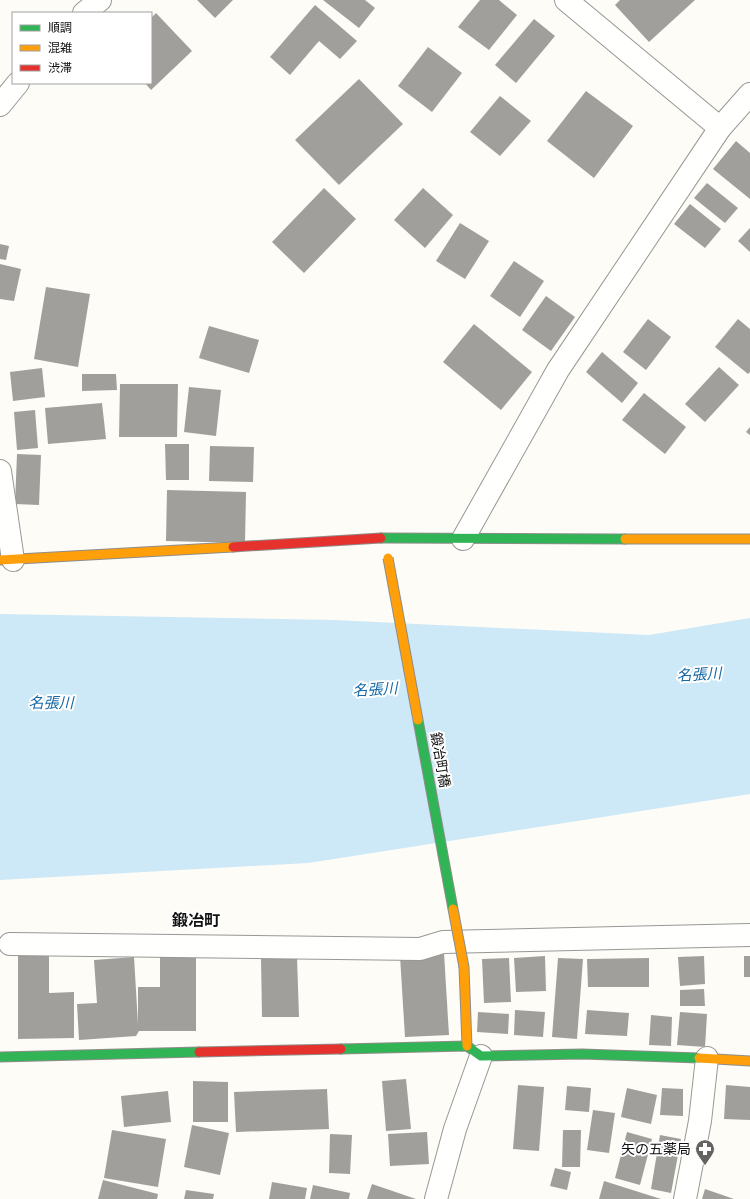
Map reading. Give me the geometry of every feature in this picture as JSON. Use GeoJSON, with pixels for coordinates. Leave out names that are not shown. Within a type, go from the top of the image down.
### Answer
{"type":"FeatureCollection","features":[{"type":"Feature","properties":{"kind":"street"},"geometry":{"type":"LineString","coordinates":[[85,12],[100,0]]}},
{"type":"Feature","properties":{"kind":"street"},"geometry":{"type":"LineString","coordinates":[[566,0],[720,128]]}},
{"type":"Feature","properties":{"kind":"street"},"geometry":{"type":"LineString","coordinates":[[0,105],[17,84]]}},
{"type":"Feature","properties":{"kind":"street"},"geometry":{"type":"LineString","coordinates":[[463,539],[558,370],[720,128],[750,94]]}},
{"type":"Feature","properties":{"kind":"street"},"geometry":{"type":"LineString","coordinates":[[0,471],[6,560],[386,548],[463,539],[750,539]]}},
{"type":"Feature","properties":{"kind":"street","name":"鍛冶町橋"},"geometry":{"type":"LineString","coordinates":[[386,548],[464,967],[474,1051]]}},
{"type":"Feature","properties":{"kind":"street"},"geometry":{"type":"LineString","coordinates":[[10,944],[420,949],[443,942],[750,935]]}},
{"type":"Feature","properties":{"kind":"street"},"geometry":{"type":"LineString","coordinates":[[436,1199],[474,1051]]}},
{"type":"Feature","properties":{"kind":"street"},"geometry":{"type":"LineString","coordinates":[[0,1057],[474,1051],[523,1054],[707,1058],[750,1061]]}},
{"type":"Feature","properties":{"kind":"street"},"geometry":{"type":"LineString","coordinates":[[685,1199],[700,1121],[707,1058]]}},
{"type":"Feature","properties":{"kind":"water","name":"名張川"},"geometry":{"type":"Polygon","coordinates":[[[0,614],[334,620],[649,635],[750,618],[750,794],[308,863],[0,880],[0,614]]]}},
{"type":"Feature","properties":{"kind":"building"},"geometry":{"type":"Polygon","coordinates":[[[197,0],[233,0],[215,18],[197,0]]]}},
{"type":"Feature","properties":{"kind":"building"},"geometry":{"type":"Polygon","coordinates":[[[323,0],[365,0],[375,8],[359,28],[323,0]]]}},
{"type":"Feature","properties":{"kind":"building"},"geometry":{"type":"Polygon","coordinates":[[[480,0],[499,0],[517,15],[489,50],[458,27],[480,0]]]}},
{"type":"Feature","properties":{"kind":"building"},"geometry":{"type":"Polygon","coordinates":[[[620,0],[695,0],[649,42],[615,5],[620,0]]]}},
{"type":"Feature","properties":{"kind":"building"},"geometry":{"type":"Polygon","coordinates":[[[315,5],[357,41],[340,59],[319,41],[290,75],[270,57],[315,5]]]}},
{"type":"Feature","properties":{"kind":"building"},"geometry":{"type":"Polygon","coordinates":[[[156,13],[192,51],[151,90],[146,84],[152,84],[152,17],[156,13]]]}},
{"type":"Feature","properties":{"kind":"building"},"geometry":{"type":"Polygon","coordinates":[[[534,19],[555,36],[516,83],[495,65],[534,19]]]}},
{"type":"Feature","properties":{"kind":"building"},"geometry":{"type":"Polygon","coordinates":[[[428,47],[462,73],[432,112],[398,86],[428,47]]]}},
{"type":"Feature","properties":{"kind":"building"},"geometry":{"type":"Polygon","coordinates":[[[359,79],[403,124],[339,185],[295,140],[359,79]]]}},
{"type":"Feature","properties":{"kind":"building"},"geometry":{"type":"Polygon","coordinates":[[[586,91],[633,126],[594,178],[547,141],[586,91]]]}},
{"type":"Feature","properties":{"kind":"building"},"geometry":{"type":"Polygon","coordinates":[[[500,96],[531,121],[500,156],[470,132],[500,96]]]}},
{"type":"Feature","properties":{"kind":"building"},"geometry":{"type":"Polygon","coordinates":[[[736,141],[750,153],[750,199],[713,169],[736,141]]]}},
{"type":"Feature","properties":{"kind":"building"},"geometry":{"type":"Polygon","coordinates":[[[707,183],[738,208],[725,223],[694,198],[707,183]]]}},
{"type":"Feature","properties":{"kind":"building"},"geometry":{"type":"Polygon","coordinates":[[[324,188],[356,219],[304,273],[272,242],[324,188]]]}},
{"type":"Feature","properties":{"kind":"building"},"geometry":{"type":"Polygon","coordinates":[[[423,188],[453,215],[425,248],[394,220],[423,188]]]}},
{"type":"Feature","properties":{"kind":"building"},"geometry":{"type":"Polygon","coordinates":[[[690,204],[721,229],[705,248],[674,224],[690,204]]]}},
{"type":"Feature","properties":{"kind":"building"},"geometry":{"type":"Polygon","coordinates":[[[460,223],[489,241],[465,279],[436,261],[460,223]]]}},
{"type":"Feature","properties":{"kind":"building"},"geometry":{"type":"Polygon","coordinates":[[[750,228],[750,252],[738,241],[750,228]]]}},
{"type":"Feature","properties":{"kind":"building"},"geometry":{"type":"Polygon","coordinates":[[[0,244],[9,246],[6,260],[0,259],[0,244]]]}},
{"type":"Feature","properties":{"kind":"building"},"geometry":{"type":"Polygon","coordinates":[[[514,261],[544,281],[520,317],[490,296],[514,261]]]}},
{"type":"Feature","properties":{"kind":"building"},"geometry":{"type":"Polygon","coordinates":[[[0,264],[21,269],[14,301],[0,299],[0,264]]]}},
{"type":"Feature","properties":{"kind":"building"},"geometry":{"type":"Polygon","coordinates":[[[46,287],[90,294],[78,367],[34,359],[46,287]]]}},
{"type":"Feature","properties":{"kind":"building"},"geometry":{"type":"Polygon","coordinates":[[[546,296],[575,317],[551,351],[522,330],[546,296]]]}},
{"type":"Feature","properties":{"kind":"building"},"geometry":{"type":"Polygon","coordinates":[[[648,319],[671,337],[646,370],[623,352],[648,319]]]}},
{"type":"Feature","properties":{"kind":"building"},"geometry":{"type":"Polygon","coordinates":[[[738,319],[750,329],[750,372],[748,374],[715,347],[738,319]]]}},
{"type":"Feature","properties":{"kind":"building"},"geometry":{"type":"Polygon","coordinates":[[[474,324],[532,372],[501,410],[443,362],[474,324]]]}},
{"type":"Feature","properties":{"kind":"building"},"geometry":{"type":"Polygon","coordinates":[[[209,326],[259,340],[249,373],[199,358],[209,326]]]}},
{"type":"Feature","properties":{"kind":"building"},"geometry":{"type":"Polygon","coordinates":[[[602,352],[638,383],[622,403],[586,372],[602,352]]]}},
{"type":"Feature","properties":{"kind":"building"},"geometry":{"type":"Polygon","coordinates":[[[719,367],[739,385],[705,422],[685,404],[719,367]]]}},
{"type":"Feature","properties":{"kind":"building"},"geometry":{"type":"Polygon","coordinates":[[[42,368],[45,397],[13,401],[10,372],[42,368]]]}},
{"type":"Feature","properties":{"kind":"building"},"geometry":{"type":"Polygon","coordinates":[[[82,374],[116,374],[117,390],[82,391],[82,374]]]}},
{"type":"Feature","properties":{"kind":"building"},"geometry":{"type":"Polygon","coordinates":[[[120,384],[178,384],[177,437],[119,437],[120,384]]]}},
{"type":"Feature","properties":{"kind":"building"},"geometry":{"type":"Polygon","coordinates":[[[189,387],[221,390],[216,436],[184,432],[189,387]]]}},
{"type":"Feature","properties":{"kind":"building"},"geometry":{"type":"Polygon","coordinates":[[[644,393],[686,427],[665,454],[622,420],[644,393]]]}},
{"type":"Feature","properties":{"kind":"building"},"geometry":{"type":"Polygon","coordinates":[[[102,403],[106,439],[48,444],[45,408],[102,403]]]}},
{"type":"Feature","properties":{"kind":"building"},"geometry":{"type":"Polygon","coordinates":[[[35,410],[38,448],[17,450],[14,412],[35,410]]]}},
{"type":"Feature","properties":{"kind":"building"},"geometry":{"type":"Polygon","coordinates":[[[750,427],[750,435],[746,432],[750,427]]]}},
{"type":"Feature","properties":{"kind":"building"},"geometry":{"type":"Polygon","coordinates":[[[165,444],[189,444],[189,480],[166,480],[165,444]]]}},
{"type":"Feature","properties":{"kind":"building"},"geometry":{"type":"Polygon","coordinates":[[[210,446],[254,447],[253,482],[209,481],[210,446]]]}},
{"type":"Feature","properties":{"kind":"building"},"geometry":{"type":"Polygon","coordinates":[[[17,454],[41,455],[39,505],[15,504],[17,454]]]}},
{"type":"Feature","properties":{"kind":"building"},"geometry":{"type":"Polygon","coordinates":[[[167,490],[246,492],[245,543],[166,541],[167,490]]]}},
{"type":"Feature","properties":{"kind":"building"},"geometry":{"type":"Polygon","coordinates":[[[18,948],[49,948],[49,993],[74,992],[74,1038],[18,1039],[18,948]]]}},
{"type":"Feature","properties":{"kind":"building"},"geometry":{"type":"Polygon","coordinates":[[[196,952],[196,1031],[139,1031],[136,1036],[79,1040],[77,1004],[97,1003],[94,960],[134,957],[138,1024],[138,987],[160,987],[160,953],[196,952]]]}},
{"type":"Feature","properties":{"kind":"building"},"geometry":{"type":"Polygon","coordinates":[[[444,953],[449,1035],[405,1037],[400,956],[444,953]]]}},
{"type":"Feature","properties":{"kind":"building"},"geometry":{"type":"Polygon","coordinates":[[[545,956],[546,991],[516,992],[514,958],[545,956]]]}},
{"type":"Feature","properties":{"kind":"building"},"geometry":{"type":"Polygon","coordinates":[[[704,956],[705,984],[680,986],[678,957],[704,956]]]}},
{"type":"Feature","properties":{"kind":"building"},"geometry":{"type":"Polygon","coordinates":[[[744,956],[750,956],[750,977],[744,977],[744,956]]]}},
{"type":"Feature","properties":{"kind":"building"},"geometry":{"type":"Polygon","coordinates":[[[261,957],[297,957],[299,1017],[262,1017],[261,957]]]}},
{"type":"Feature","properties":{"kind":"building"},"geometry":{"type":"Polygon","coordinates":[[[509,958],[511,1002],[484,1003],[482,959],[509,958]]]}},
{"type":"Feature","properties":{"kind":"building"},"geometry":{"type":"Polygon","coordinates":[[[558,958],[583,959],[577,1039],[552,1037],[558,958]]]}},
{"type":"Feature","properties":{"kind":"building"},"geometry":{"type":"Polygon","coordinates":[[[649,958],[649,987],[588,987],[587,959],[649,958]]]}},
{"type":"Feature","properties":{"kind":"building"},"geometry":{"type":"Polygon","coordinates":[[[704,989],[705,1006],[680,1006],[680,990],[704,989]]]}},
{"type":"Feature","properties":{"kind":"building"},"geometry":{"type":"Polygon","coordinates":[[[515,1010],[545,1012],[543,1037],[514,1035],[515,1010]]]}},
{"type":"Feature","properties":{"kind":"building"},"geometry":{"type":"Polygon","coordinates":[[[587,1010],[629,1013],[627,1036],[585,1034],[587,1010]]]}},
{"type":"Feature","properties":{"kind":"building"},"geometry":{"type":"Polygon","coordinates":[[[478,1012],[509,1014],[508,1034],[477,1032],[478,1012]]]}},
{"type":"Feature","properties":{"kind":"building"},"geometry":{"type":"Polygon","coordinates":[[[680,1012],[707,1014],[705,1047],[677,1045],[680,1012]]]}},
{"type":"Feature","properties":{"kind":"building"},"geometry":{"type":"Polygon","coordinates":[[[651,1015],[672,1017],[671,1046],[649,1045],[651,1015]]]}},
{"type":"Feature","properties":{"kind":"building"},"geometry":{"type":"Polygon","coordinates":[[[406,1079],[411,1129],[386,1131],[382,1081],[406,1079]]]}},
{"type":"Feature","properties":{"kind":"building"},"geometry":{"type":"Polygon","coordinates":[[[193,1081],[228,1082],[228,1122],[193,1122],[193,1081]]]}},
{"type":"Feature","properties":{"kind":"building"},"geometry":{"type":"Polygon","coordinates":[[[518,1085],[544,1087],[539,1151],[513,1149],[518,1085]]]}},
{"type":"Feature","properties":{"kind":"building"},"geometry":{"type":"Polygon","coordinates":[[[726,1085],[750,1087],[750,1120],[724,1119],[726,1085]]]}},
{"type":"Feature","properties":{"kind":"building"},"geometry":{"type":"Polygon","coordinates":[[[567,1086],[591,1088],[589,1112],[565,1110],[567,1086]]]}},
{"type":"Feature","properties":{"kind":"building"},"geometry":{"type":"Polygon","coordinates":[[[627,1088],[657,1095],[651,1124],[621,1117],[627,1088]]]}},
{"type":"Feature","properties":{"kind":"building"},"geometry":{"type":"Polygon","coordinates":[[[662,1088],[683,1089],[683,1116],[660,1115],[662,1088]]]}},
{"type":"Feature","properties":{"kind":"building"},"geometry":{"type":"Polygon","coordinates":[[[327,1089],[329,1129],[236,1132],[234,1092],[327,1089]]]}},
{"type":"Feature","properties":{"kind":"building"},"geometry":{"type":"Polygon","coordinates":[[[168,1091],[171,1122],[124,1127],[121,1096],[168,1091]]]}},
{"type":"Feature","properties":{"kind":"building"},"geometry":{"type":"Polygon","coordinates":[[[593,1110],[615,1113],[609,1153],[587,1150],[593,1110]]]}},
{"type":"Feature","properties":{"kind":"building"},"geometry":{"type":"Polygon","coordinates":[[[192,1125],[229,1133],[220,1175],[184,1167],[192,1125]]]}},
{"type":"Feature","properties":{"kind":"building"},"geometry":{"type":"Polygon","coordinates":[[[112,1130],[166,1139],[158,1187],[104,1178],[112,1130]]]}},
{"type":"Feature","properties":{"kind":"building"},"geometry":{"type":"Polygon","coordinates":[[[563,1130],[581,1130],[580,1167],[562,1167],[563,1130]]]}},
{"type":"Feature","properties":{"kind":"building"},"geometry":{"type":"Polygon","coordinates":[[[427,1132],[429,1164],[390,1166],[388,1134],[427,1132]]]}},
{"type":"Feature","properties":{"kind":"building"},"geometry":{"type":"Polygon","coordinates":[[[627,1132],[652,1139],[640,1185],[615,1178],[627,1132]]]}},
{"type":"Feature","properties":{"kind":"building"},"geometry":{"type":"Polygon","coordinates":[[[330,1134],[352,1135],[350,1174],[329,1173],[330,1134]]]}},
{"type":"Feature","properties":{"kind":"building"},"geometry":{"type":"Polygon","coordinates":[[[660,1135],[681,1139],[671,1193],[651,1189],[660,1135]]]}},
{"type":"Feature","properties":{"kind":"building"},"geometry":{"type":"Polygon","coordinates":[[[555,1168],[571,1172],[567,1190],[550,1186],[555,1168]]]}},
{"type":"Feature","properties":{"kind":"building"},"geometry":{"type":"Polygon","coordinates":[[[103,1180],[158,1194],[157,1199],[98,1199],[103,1180]]]}},
{"type":"Feature","properties":{"kind":"building"},"geometry":{"type":"Polygon","coordinates":[[[604,1181],[661,1199],[599,1199],[604,1181]]]}},
{"type":"Feature","properties":{"kind":"building"},"geometry":{"type":"Polygon","coordinates":[[[272,1182],[307,1188],[305,1199],[269,1199],[272,1182]]]}},
{"type":"Feature","properties":{"kind":"building"},"geometry":{"type":"Polygon","coordinates":[[[372,1184],[416,1199],[367,1199],[372,1184]]]}},
{"type":"Feature","properties":{"kind":"building"},"geometry":{"type":"Polygon","coordinates":[[[313,1185],[350,1193],[349,1199],[310,1199],[313,1185]]]}},
{"type":"Feature","properties":{"kind":"building"},"geometry":{"type":"Polygon","coordinates":[[[705,1189],[734,1199],[702,1199],[705,1189]]]}},
{"type":"Feature","properties":{"kind":"building"},"geometry":{"type":"Polygon","coordinates":[[[186,1190],[214,1194],[213,1199],[184,1199],[186,1190]]]}},
{"type":"Feature","properties":{"kind":"traffic: fast"},"geometry":{"type":"LineString","coordinates":[[381,538],[625,539]]}},
{"type":"Feature","properties":{"kind":"traffic: fast"},"geometry":{"type":"LineString","coordinates":[[418,720],[453,909]]}},
{"type":"Feature","properties":{"kind":"traffic: fast"},"geometry":{"type":"LineString","coordinates":[[341,1049],[467,1046],[481,1056],[582,1054],[699,1058]]}},
{"type":"Feature","properties":{"kind":"traffic: fast"},"geometry":{"type":"LineString","coordinates":[[0,1057],[199,1052]]}},
{"type":"Feature","properties":{"kind":"traffic: slow"},"geometry":{"type":"LineString","coordinates":[[625,539],[750,539]]}},
{"type":"Feature","properties":{"kind":"traffic: slow"},"geometry":{"type":"LineString","coordinates":[[0,560],[233,547]]}},
{"type":"Feature","properties":{"kind":"traffic: slow"},"geometry":{"type":"LineString","coordinates":[[388,558],[418,720]]}},
{"type":"Feature","properties":{"kind":"traffic: slow"},"geometry":{"type":"LineString","coordinates":[[453,909],[464,967]]}},
{"type":"Feature","properties":{"kind":"traffic: slow"},"geometry":{"type":"LineString","coordinates":[[464,967],[467,1046]]}},
{"type":"Feature","properties":{"kind":"traffic: slow"},"geometry":{"type":"LineString","coordinates":[[699,1058],[750,1061]]}},
{"type":"Feature","properties":{"kind":"traffic: jam"},"geometry":{"type":"LineString","coordinates":[[233,547],[381,538]]}},
{"type":"Feature","properties":{"kind":"traffic: jam"},"geometry":{"type":"LineString","coordinates":[[199,1052],[341,1049]]}},
{"type":"Feature","properties":{"kind":"place","name":"矢の五薬局"},"geometry":{"type":"Point","coordinates":[705,1166]}},
{"type":"Feature","properties":{"kind":"district","name":"鍛冶町"},"geometry":{"type":"Point","coordinates":[196,921]}}]}
